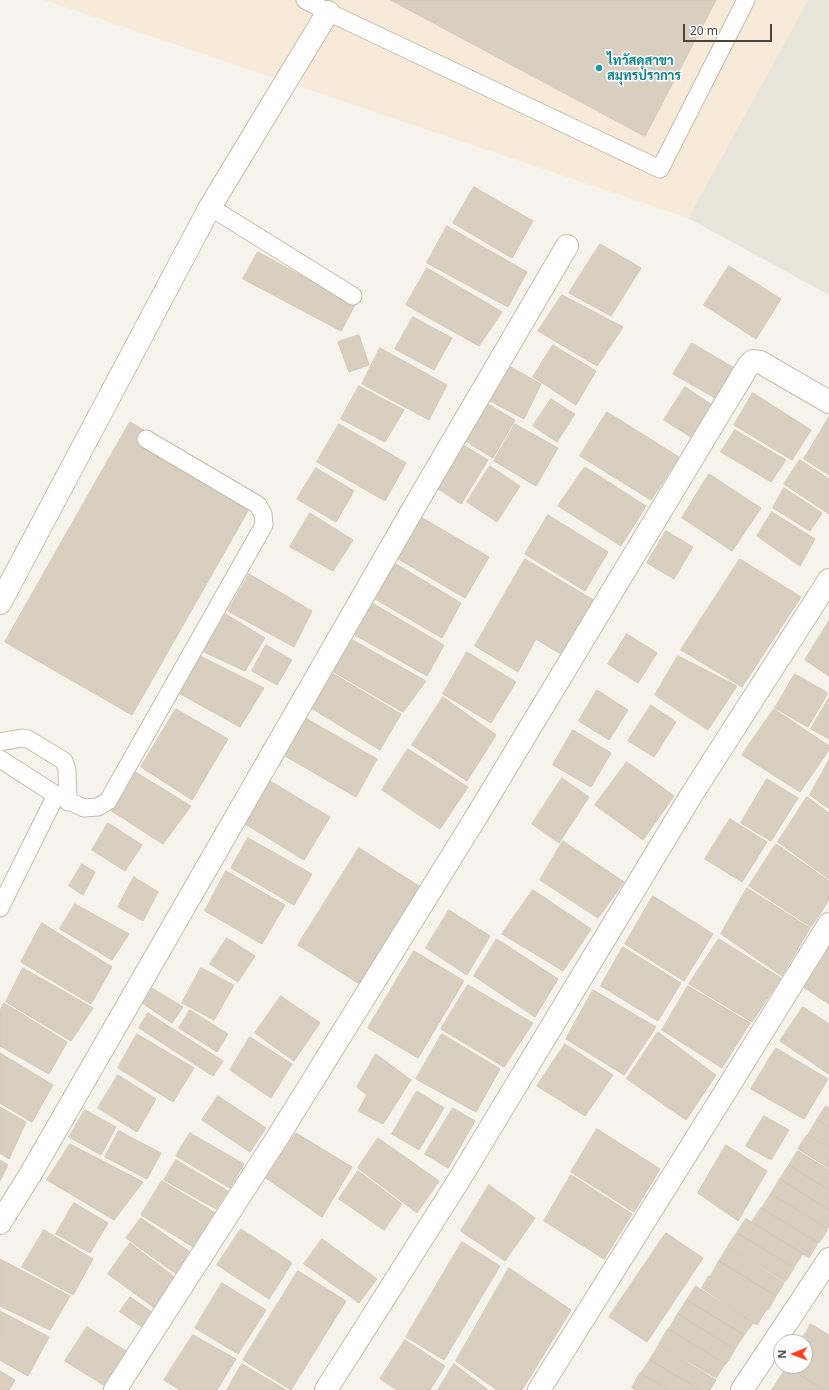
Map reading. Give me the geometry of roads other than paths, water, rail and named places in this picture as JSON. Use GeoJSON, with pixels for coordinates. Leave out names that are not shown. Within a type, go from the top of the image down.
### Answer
{"type":"FeatureCollection","features":[{"type":"Feature","properties":{"kind":"street"},"geometry":{"type":"LineString","coordinates":[[0,603],[210,207],[328,12]]}},
{"type":"Feature","properties":{"kind":"street"},"geometry":{"type":"LineString","coordinates":[[0,1223],[30,1175],[424,490],[567,246]]}},
{"type":"Feature","properties":{"kind":"street"},"geometry":{"type":"LineString","coordinates":[[115,1390],[278,1135],[478,814],[748,366],[754,361],[760,362],[829,402]]}},
{"type":"Feature","properties":{"kind":"street"},"geometry":{"type":"LineString","coordinates":[[326,1390],[459,1180],[692,794],[829,580]]}},
{"type":"Feature","properties":{"kind":"street"},"geometry":{"type":"LineString","coordinates":[[539,1390],[829,924]]}},
{"type":"Feature","properties":{"kind":"street"},"geometry":{"type":"LineString","coordinates":[[742,1390],[822,1287],[829,1259]]}},
{"type":"Feature","properties":{"kind":"lane"},"geometry":{"type":"LineString","coordinates":[[305,0],[660,169],[746,0]]}},
{"type":"Feature","properties":{"kind":"lane"},"geometry":{"type":"LineString","coordinates":[[210,207],[353,296]]}},
{"type":"Feature","properties":{"kind":"lane"},"geometry":{"type":"LineString","coordinates":[[0,760],[62,799],[84,808],[98,807],[108,801],[264,525],[263,514],[258,505],[146,439]]}},
{"type":"Feature","properties":{"kind":"lane"},"geometry":{"type":"LineString","coordinates":[[0,742],[22,738],[28,739],[64,760],[67,770],[62,799],[0,908]]}},
{"type":"Feature","properties":{"kind":"place","name":"ไทวัสดุสาขา สมุทรปราการ"},"geometry":{"type":"Point","coordinates":[599,68]}}]}
